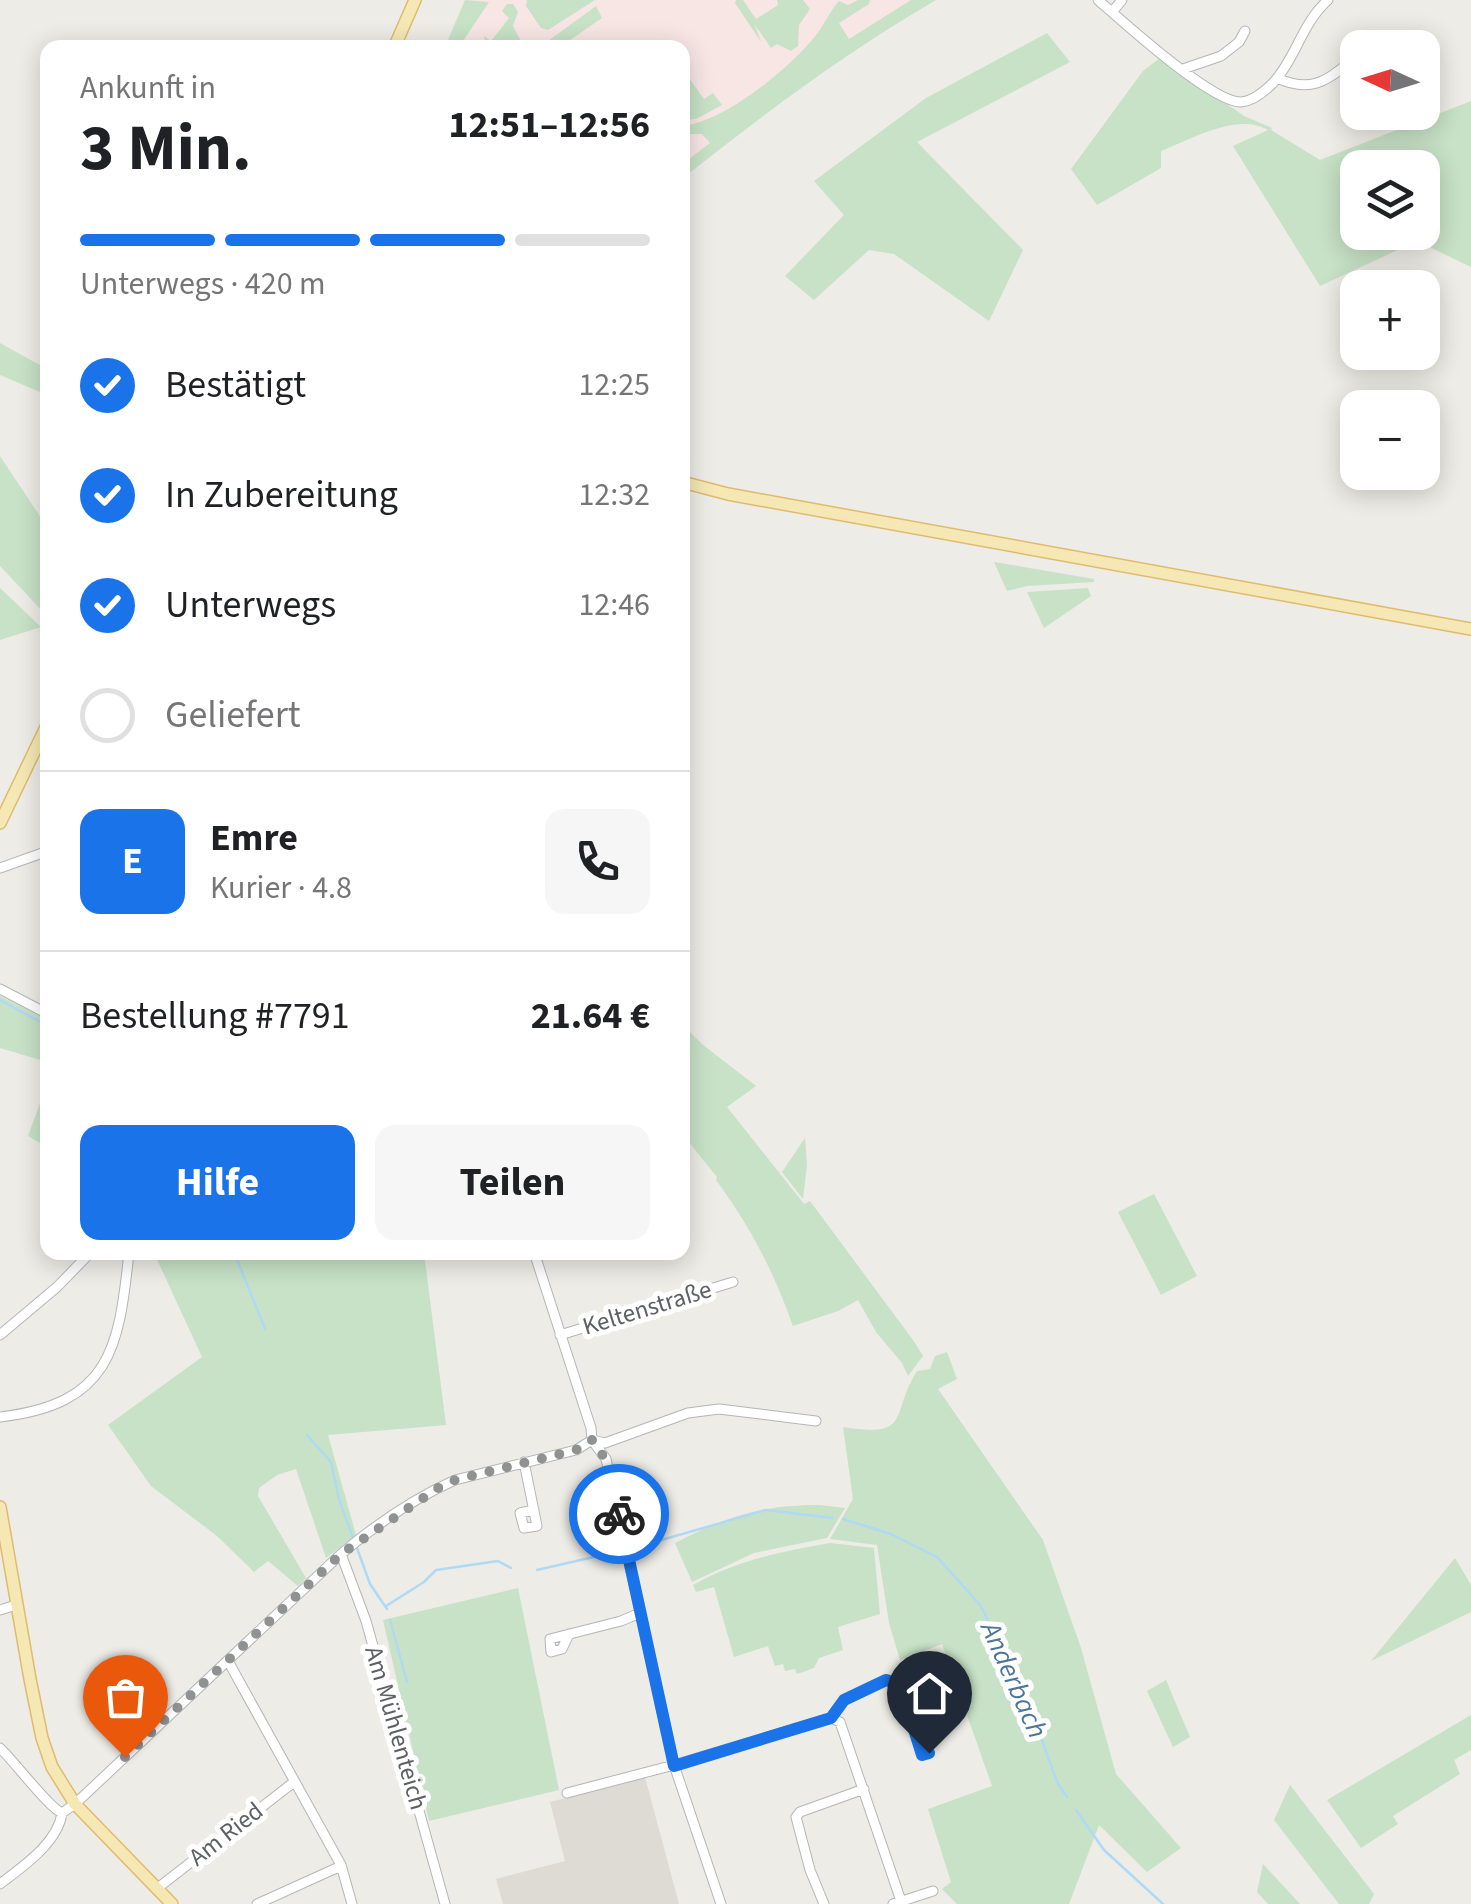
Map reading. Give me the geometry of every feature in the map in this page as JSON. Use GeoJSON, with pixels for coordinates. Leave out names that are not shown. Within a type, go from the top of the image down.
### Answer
{"type":"FeatureCollection","features":[{"type":"Feature","properties":{"kind":"main road"},"geometry":{"type":"LineString","coordinates":[[398,40],[416,0]]}},
{"type":"Feature","properties":{"kind":"main road"},"geometry":{"type":"LineString","coordinates":[[690,484],[1471,629]]}},
{"type":"Feature","properties":{"kind":"main road"},"geometry":{"type":"LineString","coordinates":[[0,823],[40,740]]}},
{"type":"Feature","properties":{"kind":"main road"},"geometry":{"type":"LineString","coordinates":[[0,1507],[42,1738],[59,1782],[75,1804],[172,1904]]}},
{"type":"Feature","properties":{"kind":"street"},"geometry":{"type":"LineString","coordinates":[[1098,0],[1138,37],[1223,97],[1238,102],[1253,98],[1278,78],[1303,28],[1328,0]]}},
{"type":"Feature","properties":{"kind":"street"},"geometry":{"type":"LineString","coordinates":[[1112,12],[1122,0]]}},
{"type":"Feature","properties":{"kind":"street"},"geometry":{"type":"LineString","coordinates":[[1183,69],[1221,56],[1239,42],[1245,31]]}},
{"type":"Feature","properties":{"kind":"street"},"geometry":{"type":"LineString","coordinates":[[1278,78],[1293,86],[1313,85],[1340,70]]}},
{"type":"Feature","properties":{"kind":"street"},"geometry":{"type":"LineString","coordinates":[[0,868],[40,854]]}},
{"type":"Feature","properties":{"kind":"street"},"geometry":{"type":"LineString","coordinates":[[0,988],[40,1010]]}},
{"type":"Feature","properties":{"kind":"street"},"geometry":{"type":"LineString","coordinates":[[0,1335],[82,1260]]}},
{"type":"Feature","properties":{"kind":"street"},"geometry":{"type":"LineString","coordinates":[[0,1417],[62,1402],[76,1396],[94,1379],[110,1358],[124,1306],[128,1260]]}},
{"type":"Feature","properties":{"kind":"street","name":"Keltenstraße"},"geometry":{"type":"LineString","coordinates":[[537,1260],[592,1440],[606,1460],[674,1766],[721,1904]]}},
{"type":"Feature","properties":{"kind":"street","name":"Keltenstraße"},"geometry":{"type":"LineString","coordinates":[[560,1334],[734,1282]]}},
{"type":"Feature","properties":{"kind":"street"},"geometry":{"type":"LineString","coordinates":[[0,1884],[43,1847],[62,1813],[344,1551],[438,1488],[576,1450],[592,1440],[605,1443],[688,1413],[718,1410],[816,1421]]}},
{"type":"Feature","properties":{"kind":"street"},"geometry":{"type":"LineString","coordinates":[[524,1462],[534,1510]]}},
{"type":"Feature","properties":{"kind":"street","name":"Am Mühlenteich"},"geometry":{"type":"LineString","coordinates":[[344,1551],[445,1904]]}},
{"type":"Feature","properties":{"kind":"street"},"geometry":{"type":"LineString","coordinates":[[0,1610],[16,1605]]}},
{"type":"Feature","properties":{"kind":"street"},"geometry":{"type":"LineString","coordinates":[[569,1634],[640,1613]]}},
{"type":"Feature","properties":{"kind":"street"},"geometry":{"type":"LineString","coordinates":[[228,1662],[342,1866],[352,1904]]}},
{"type":"Feature","properties":{"kind":"street"},"geometry":{"type":"LineString","coordinates":[[567,1793],[674,1766],[831,1718],[844,1700],[886,1680],[900,1684],[922,1755]]}},
{"type":"Feature","properties":{"kind":"street"},"geometry":{"type":"LineString","coordinates":[[831,1718],[840,1722],[897,1902],[934,1891]]}},
{"type":"Feature","properties":{"kind":"street"},"geometry":{"type":"LineString","coordinates":[[0,1748],[50,1807],[62,1813]]}},
{"type":"Feature","properties":{"kind":"street","name":"Am Ried"},"geometry":{"type":"LineString","coordinates":[[158,1887],[294,1782]]}},
{"type":"Feature","properties":{"kind":"street"},"geometry":{"type":"LineString","coordinates":[[824,1904],[796,1817],[800,1812],[864,1789]]}},
{"type":"Feature","properties":{"kind":"street"},"geometry":{"type":"LineString","coordinates":[[257,1904],[342,1866]]}},
{"type":"Feature","properties":{"kind":"shaded area"},"geometry":{"type":"Polygon","coordinates":[[[471,0],[936,0],[875,35],[758,118],[690,172],[690,40],[453,40],[471,0]]]}},
{"type":"Feature","properties":{"kind":"shaded area"},"geometry":{"type":"Polygon","coordinates":[[[645,1777],[679,1904],[503,1904],[496,1879],[565,1861],[550,1802],[645,1777]]]}},
{"type":"Feature","properties":{"kind":"green space"},"geometry":{"type":"Polygon","coordinates":[[[465,0],[489,2],[464,40],[448,40],[465,0]]]}},
{"type":"Feature","properties":{"kind":"green space"},"geometry":{"type":"Polygon","coordinates":[[[527,0],[595,0],[548,30],[541,28],[526,6],[527,0]]]}},
{"type":"Feature","properties":{"kind":"green space"},"geometry":{"type":"Polygon","coordinates":[[[736,0],[743,0],[756,19],[778,5],[777,0],[803,0],[810,9],[799,25],[798,46],[791,51],[777,44],[771,48],[755,25],[761,42],[736,0]]]}},
{"type":"Feature","properties":{"kind":"green space"},"geometry":{"type":"Polygon","coordinates":[[[870,0],[839,23],[849,39],[911,0],[936,0],[806,85],[690,172],[690,158],[710,143],[702,134],[690,134],[690,124],[718,114],[756,91],[805,48],[839,1],[848,5],[870,0]]]}},
{"type":"Feature","properties":{"kind":"green space"},"geometry":{"type":"Polygon","coordinates":[[[507,4],[513,4],[518,12],[513,26],[520,40],[492,40],[509,18],[502,11],[507,4]]]}},
{"type":"Feature","properties":{"kind":"green space"},"geometry":{"type":"Polygon","coordinates":[[[596,6],[602,18],[570,40],[549,40],[596,6]]]}},
{"type":"Feature","properties":{"kind":"green space"},"geometry":{"type":"Polygon","coordinates":[[[1047,33],[1070,62],[917,142],[1023,250],[989,321],[894,254],[869,250],[814,300],[785,276],[844,215],[814,181],[926,98],[1047,33]]]}},
{"type":"Feature","properties":{"kind":"green space"},"geometry":{"type":"Polygon","coordinates":[[[1160,58],[1244,116],[1272,128],[1320,160],[1340,152],[1340,250],[1398,250],[1354,270],[1340,270],[1340,277],[1320,286],[1233,146],[1268,130],[1256,125],[1214,129],[1161,151],[1161,168],[1097,205],[1071,169],[1143,71],[1160,58]]]}},
{"type":"Feature","properties":{"kind":"green space"},"geometry":{"type":"Polygon","coordinates":[[[690,79],[704,99],[713,93],[722,105],[690,120],[690,79]]]}},
{"type":"Feature","properties":{"kind":"green space"},"geometry":{"type":"Polygon","coordinates":[[[1471,101],[1471,267],[1436,250],[1440,250],[1440,150],[1346,150],[1397,130],[1440,130],[1440,113],[1471,101]]]}},
{"type":"Feature","properties":{"kind":"green space"},"geometry":{"type":"Polygon","coordinates":[[[0,343],[40,365],[40,392],[0,375],[0,343]]]}},
{"type":"Feature","properties":{"kind":"green space"},"geometry":{"type":"Polygon","coordinates":[[[0,456],[40,516],[40,609],[0,566],[0,456]]]}},
{"type":"Feature","properties":{"kind":"green space"},"geometry":{"type":"Polygon","coordinates":[[[994,562],[1094,579],[1094,582],[1007,591],[994,562]]]}},
{"type":"Feature","properties":{"kind":"green space"},"geometry":{"type":"Polygon","coordinates":[[[0,588],[40,627],[0,640],[0,588]]]}},
{"type":"Feature","properties":{"kind":"green space"},"geometry":{"type":"Polygon","coordinates":[[[1088,588],[1091,596],[1044,628],[1027,592],[1088,588]]]}},
{"type":"Feature","properties":{"kind":"green space"},"geometry":{"type":"Polygon","coordinates":[[[0,996],[40,1016],[40,1060],[0,1048],[0,996]]]}},
{"type":"Feature","properties":{"kind":"green space"},"geometry":{"type":"Polygon","coordinates":[[[690,1032],[756,1086],[727,1107],[804,1204],[810,1201],[913,1340],[923,1356],[908,1376],[858,1300],[793,1326],[769,1268],[717,1177],[690,1144],[690,1032]]]}},
{"type":"Feature","properties":{"kind":"green space"},"geometry":{"type":"Polygon","coordinates":[[[40,1103],[40,1143],[28,1136],[40,1103]]]}},
{"type":"Feature","properties":{"kind":"green space"},"geometry":{"type":"Polygon","coordinates":[[[805,1138],[807,1165],[803,1199],[782,1172],[805,1138]]]}},
{"type":"Feature","properties":{"kind":"green space"},"geometry":{"type":"Polygon","coordinates":[[[1154,1194],[1197,1276],[1161,1295],[1118,1212],[1154,1194]]]}},
{"type":"Feature","properties":{"kind":"green space"},"geometry":{"type":"Polygon","coordinates":[[[157,1260],[425,1260],[446,1425],[328,1435],[356,1535],[326,1558],[296,1469],[277,1475],[259,1488],[258,1496],[306,1578],[298,1586],[268,1561],[254,1572],[217,1536],[151,1486],[108,1425],[202,1357],[157,1260]]]}},
{"type":"Feature","properties":{"kind":"green space"},"geometry":{"type":"Polygon","coordinates":[[[947,1352],[957,1379],[938,1389],[1043,1540],[1081,1648],[1116,1774],[1181,1848],[1147,1872],[1099,1825],[1069,1904],[957,1904],[942,1889],[951,1882],[928,1809],[992,1786],[942,1644],[900,1660],[889,1623],[877,1545],[830,1539],[853,1499],[843,1427],[865,1430],[890,1426],[917,1371],[930,1369],[935,1356],[947,1352]]]}},
{"type":"Feature","properties":{"kind":"green space"},"geometry":{"type":"Polygon","coordinates":[[[820,1505],[845,1508],[827,1538],[754,1553],[692,1582],[675,1543],[745,1514],[820,1505]]]}},
{"type":"Feature","properties":{"kind":"green space"},"geometry":{"type":"Polygon","coordinates":[[[830,1543],[874,1548],[880,1614],[838,1627],[843,1650],[819,1658],[814,1668],[797,1674],[795,1669],[785,1671],[783,1664],[775,1666],[768,1646],[734,1657],[714,1587],[696,1592],[693,1585],[743,1563],[830,1543]]]}},
{"type":"Feature","properties":{"kind":"green space"},"geometry":{"type":"Polygon","coordinates":[[[1455,1558],[1471,1585],[1471,1612],[1371,1661],[1455,1558]]]}},
{"type":"Feature","properties":{"kind":"green space"},"geometry":{"type":"Polygon","coordinates":[[[518,1588],[559,1790],[429,1821],[383,1620],[518,1588]]]}},
{"type":"Feature","properties":{"kind":"green space"},"geometry":{"type":"Polygon","coordinates":[[[1166,1680],[1190,1737],[1173,1747],[1147,1691],[1166,1680]]]}},
{"type":"Feature","properties":{"kind":"green space"},"geometry":{"type":"Polygon","coordinates":[[[1471,1715],[1471,1750],[1454,1760],[1460,1774],[1393,1816],[1398,1824],[1361,1848],[1327,1800],[1471,1715]]]}},
{"type":"Feature","properties":{"kind":"green space"},"geometry":{"type":"Polygon","coordinates":[[[1290,1785],[1374,1894],[1369,1904],[1339,1904],[1274,1820],[1290,1785]]]}},
{"type":"Feature","properties":{"kind":"green space"},"geometry":{"type":"Polygon","coordinates":[[[1263,1864],[1300,1904],[1268,1904],[1257,1892],[1263,1864]]]}},
{"type":"Feature","properties":{"kind":"waterway"},"geometry":{"type":"LineString","coordinates":[[0,1000],[40,1022]]}},
{"type":"Feature","properties":{"kind":"waterway"},"geometry":{"type":"LineString","coordinates":[[237,1260],[265,1329]]}},
{"type":"Feature","properties":{"kind":"waterway"},"geometry":{"type":"LineString","coordinates":[[307,1435],[331,1462],[354,1541]]}},
{"type":"Feature","properties":{"kind":"waterway","name":"Anderbach"},"geometry":{"type":"LineString","coordinates":[[637,1547],[766,1510],[833,1518]]}},
{"type":"Feature","properties":{"kind":"waterway","name":"Anderbach"},"geometry":{"type":"LineString","coordinates":[[843,1519],[891,1534],[937,1557],[981,1606],[1067,1797]]}},
{"type":"Feature","properties":{"kind":"waterway"},"geometry":{"type":"LineString","coordinates":[[357,1548],[370,1584],[387,1609]]}},
{"type":"Feature","properties":{"kind":"waterway","name":"Anderbach"},"geometry":{"type":"LineString","coordinates":[[537,1570],[611,1553]]}},
{"type":"Feature","properties":{"kind":"waterway","name":"Anderbach"},"geometry":{"type":"LineString","coordinates":[[386,1606],[436,1570],[498,1561],[511,1568]]}},
{"type":"Feature","properties":{"kind":"waterway"},"geometry":{"type":"LineString","coordinates":[[390,1620],[407,1682]]}},
{"type":"Feature","properties":{"kind":"waterway","name":"Anderbach"},"geometry":{"type":"LineString","coordinates":[[1076,1810],[1104,1850],[1163,1904]]}},
{"type":"Feature","properties":{"kind":"way so far"},"geometry":{"type":"LineString","coordinates":[[125,1757],[341,1554],[438,1488],[455,1480],[576,1450],[592,1440],[606,1460],[619,1514]]}},
{"type":"Feature","properties":{"kind":"route"},"geometry":{"type":"LineString","coordinates":[[619,1514],[674,1766],[831,1718],[844,1700],[886,1680],[900,1684],[922,1755],[929,1753]]}}]}
